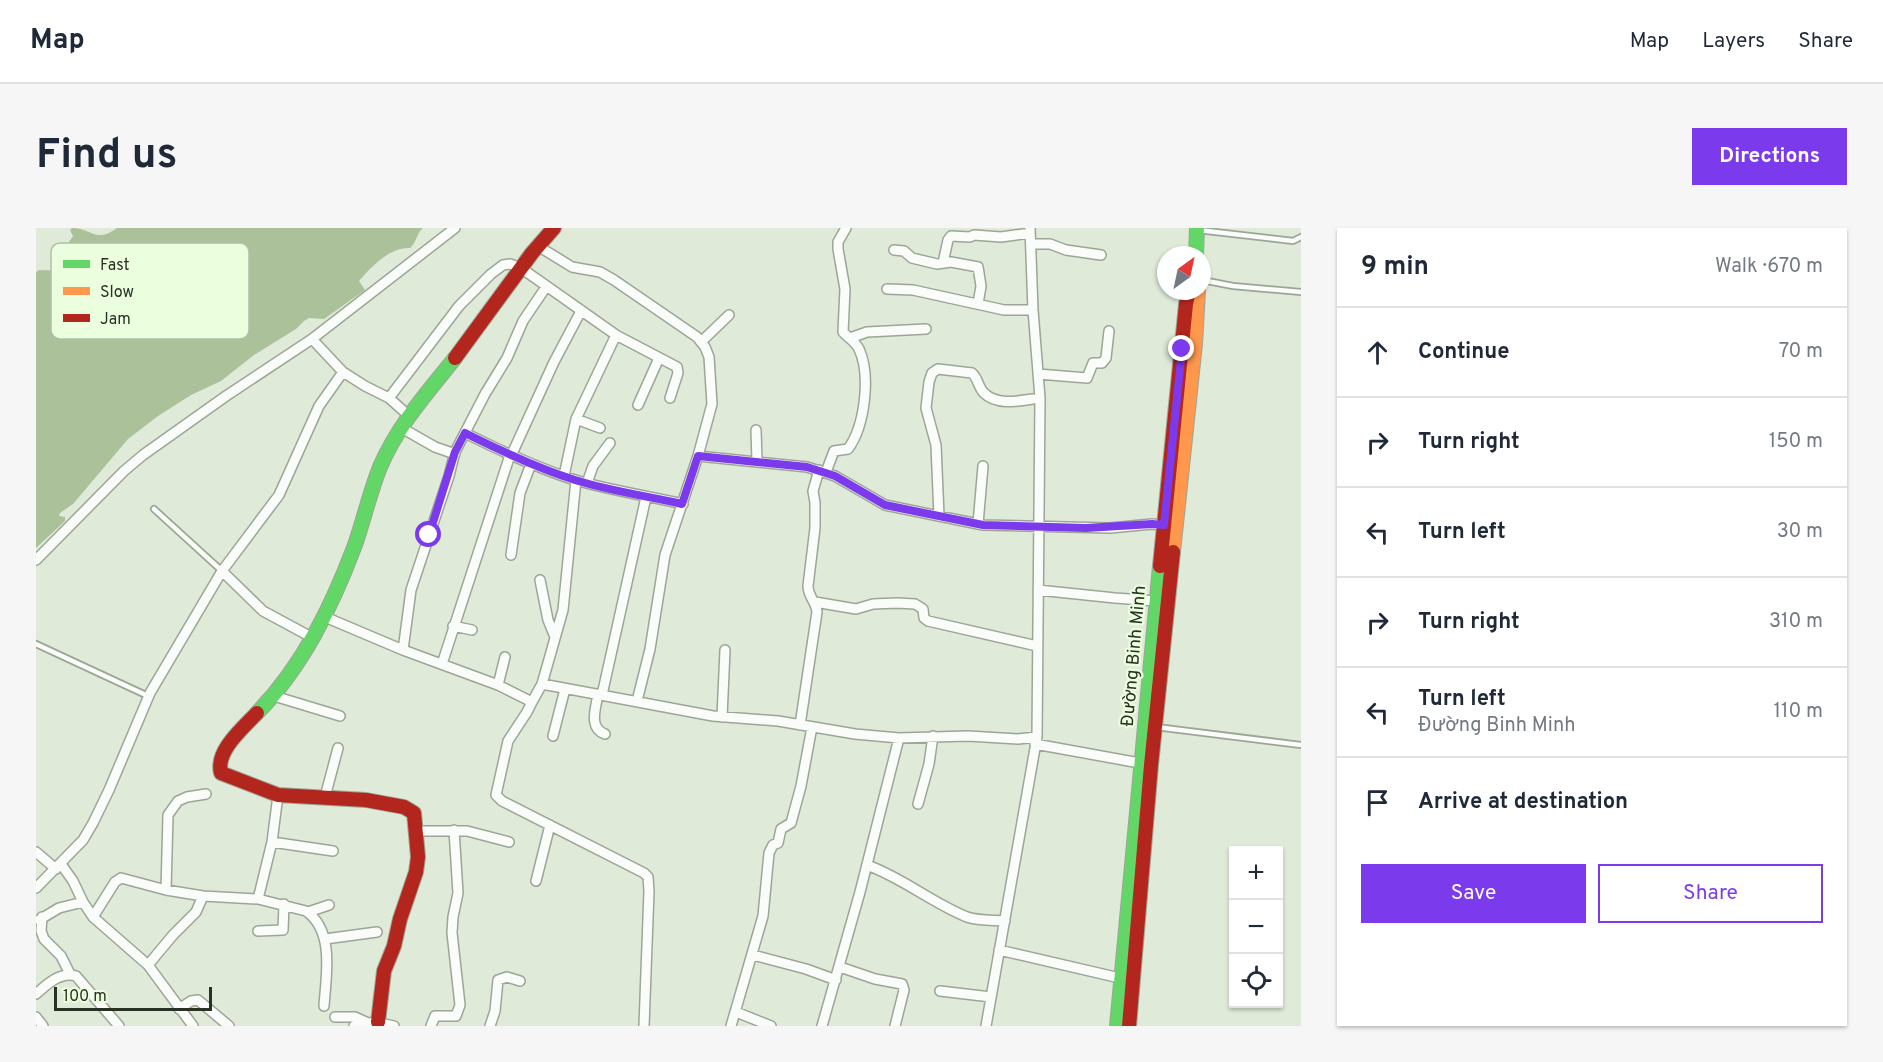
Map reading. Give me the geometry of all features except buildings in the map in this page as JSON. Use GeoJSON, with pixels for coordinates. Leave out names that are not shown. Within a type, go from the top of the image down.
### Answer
{"type":"FeatureCollection","features":[{"type":"Feature","properties":{"kind":"main road"},"geometry":{"type":"LineString","coordinates":[[373,1022],[385,967],[394,946],[400,919],[416,872],[418,857],[414,813],[404,807],[366,800],[278,795],[221,773],[219,765],[225,750],[235,736],[274,696],[325,617],[356,544],[380,466],[400,427],[554,228]]}},
{"type":"Feature","properties":{"kind":"main road"},"geometry":{"type":"LineString","coordinates":[[1196,246],[1197,229]]}},
{"type":"Feature","properties":{"kind":"main road","name":"Đường Binh Minh"},"geometry":{"type":"LineString","coordinates":[[1117,1026],[1127,979],[1146,764],[1156,601],[1168,548],[1164,525],[1187,300]]}},
{"type":"Feature","properties":{"kind":"main road","name":"Đường Binh Minh"},"geometry":{"type":"LineString","coordinates":[[1146,764],[1156,727],[1168,548],[1195,344],[1197,300]]}},
{"type":"Feature","properties":{"kind":"main road","name":"Đường Binh Minh"},"geometry":{"type":"LineString","coordinates":[[1127,979],[1129,1026]]}},
{"type":"Feature","properties":{"kind":"street"},"geometry":{"type":"LineString","coordinates":[[36,560],[124,471],[143,455],[312,339],[455,228]]}},
{"type":"Feature","properties":{"kind":"street"},"geometry":{"type":"LineString","coordinates":[[800,725],[817,612],[815,602],[808,593],[814,534],[813,491],[834,451],[845,450],[850,446],[859,426],[866,375],[858,346],[843,332],[845,289],[838,257],[838,242],[846,228]]}},
{"type":"Feature","properties":{"kind":"street"},"geometry":{"type":"LineString","coordinates":[[943,263],[951,236],[1001,237],[1030,230],[1040,398],[1036,740],[986,1026]]}},
{"type":"Feature","properties":{"kind":"street"},"geometry":{"type":"LineString","coordinates":[[1031,244],[1050,244],[1066,250],[1101,255]]}},
{"type":"Feature","properties":{"kind":"street"},"geometry":{"type":"LineString","coordinates":[[538,246],[572,267],[600,273],[614,280],[702,341],[709,357],[713,399],[698,456],[665,555],[650,649],[637,701]]}},
{"type":"Feature","properties":{"kind":"street"},"geometry":{"type":"LineString","coordinates":[[894,250],[904,251],[912,258],[937,264],[951,262],[978,267],[981,286],[978,304]]}},
{"type":"Feature","properties":{"kind":"street"},"geometry":{"type":"LineString","coordinates":[[389,398],[459,306],[491,274],[503,265],[510,264],[521,268],[616,335],[678,369],[670,398]]}},
{"type":"Feature","properties":{"kind":"street"},"geometry":{"type":"LineString","coordinates":[[403,650],[411,590],[455,454],[485,394],[507,358],[523,321],[546,287]]}},
{"type":"Feature","properties":{"kind":"street"},"geometry":{"type":"LineString","coordinates":[[887,289],[913,290],[1004,310],[1033,310]]}},
{"type":"Feature","properties":{"kind":"street"},"geometry":{"type":"LineString","coordinates":[[442,664],[510,456],[554,362],[581,311]]}},
{"type":"Feature","properties":{"kind":"street"},"geometry":{"type":"LineString","coordinates":[[702,341],[729,315]]}},
{"type":"Feature","properties":{"kind":"street"},"geometry":{"type":"LineString","coordinates":[[850,338],[867,332],[926,329]]}},
{"type":"Feature","properties":{"kind":"street"},"geometry":{"type":"LineString","coordinates":[[1038,374],[1087,378],[1093,363],[1102,363],[1106,358],[1109,331]]}},
{"type":"Feature","properties":{"kind":"street"},"geometry":{"type":"LineString","coordinates":[[564,476],[576,419],[616,335]]}},
{"type":"Feature","properties":{"kind":"street"},"geometry":{"type":"LineString","coordinates":[[312,339],[343,372],[389,398],[408,415]]}},
{"type":"Feature","properties":{"kind":"street"},"geometry":{"type":"LineString","coordinates":[[638,405],[659,358]]}},
{"type":"Feature","properties":{"kind":"street"},"geometry":{"type":"LineString","coordinates":[[939,516],[936,445],[926,408],[927,388],[932,373],[938,369],[972,373],[983,392],[999,400],[1040,398]]}},
{"type":"Feature","properties":{"kind":"street"},"geometry":{"type":"LineString","coordinates":[[36,888],[83,840],[109,790],[148,696],[222,571],[279,495],[319,406],[343,372]]}},
{"type":"Feature","properties":{"kind":"street"},"geometry":{"type":"LineString","coordinates":[[576,419],[600,428]]}},
{"type":"Feature","properties":{"kind":"street"},"geometry":{"type":"LineString","coordinates":[[400,427],[435,447],[455,454]]}},
{"type":"Feature","properties":{"kind":"street"},"geometry":{"type":"LineString","coordinates":[[756,430],[757,461]]}},
{"type":"Feature","properties":{"kind":"street"},"geometry":{"type":"LineString","coordinates":[[465,433],[510,456],[576,480],[682,504]]}},
{"type":"Feature","properties":{"kind":"street"},"geometry":{"type":"LineString","coordinates":[[587,483],[593,466],[610,443]]}},
{"type":"Feature","properties":{"kind":"street"},"geometry":{"type":"LineString","coordinates":[[698,456],[798,465],[822,471],[885,505],[978,524],[1039,528],[1164,525]]}},
{"type":"Feature","properties":{"kind":"street"},"geometry":{"type":"LineString","coordinates":[[511,555],[520,493],[531,464]]}},
{"type":"Feature","properties":{"kind":"street"},"geometry":{"type":"LineString","coordinates":[[978,524],[983,466]]}},
{"type":"Feature","properties":{"kind":"street"},"geometry":{"type":"LineString","coordinates":[[576,480],[563,610],[542,684],[508,741],[496,795],[502,801],[648,877],[644,1026]]}},
{"type":"Feature","properties":{"kind":"street"},"geometry":{"type":"LineString","coordinates":[[604,734],[598,730],[594,721],[646,497]]}},
{"type":"Feature","properties":{"kind":"street"},"geometry":{"type":"LineString","coordinates":[[222,571],[263,610],[313,638]]}},
{"type":"Feature","properties":{"kind":"street"},"geometry":{"type":"LineString","coordinates":[[540,580],[548,620],[555,637]]}},
{"type":"Feature","properties":{"kind":"street"},"geometry":{"type":"LineString","coordinates":[[1038,590],[1156,601]]}},
{"type":"Feature","properties":{"kind":"street"},"geometry":{"type":"LineString","coordinates":[[815,602],[860,610],[879,604],[915,604],[923,609],[924,618],[928,621],[1037,646]]}},
{"type":"Feature","properties":{"kind":"street"},"geometry":{"type":"LineString","coordinates":[[325,617],[403,650],[498,684],[532,702]]}},
{"type":"Feature","properties":{"kind":"street"},"geometry":{"type":"LineString","coordinates":[[453,626],[472,630]]}},
{"type":"Feature","properties":{"kind":"street"},"geometry":{"type":"LineString","coordinates":[[722,717],[725,650]]}},
{"type":"Feature","properties":{"kind":"street"},"geometry":{"type":"LineString","coordinates":[[498,684],[505,657]]}},
{"type":"Feature","properties":{"kind":"street"},"geometry":{"type":"LineString","coordinates":[[542,684],[722,717],[899,738],[933,736],[1036,740],[1146,764]]}},
{"type":"Feature","properties":{"kind":"street"},"geometry":{"type":"LineString","coordinates":[[553,736],[565,689]]}},
{"type":"Feature","properties":{"kind":"street"},"geometry":{"type":"LineString","coordinates":[[274,696],[340,716]]}},
{"type":"Feature","properties":{"kind":"street"},"geometry":{"type":"LineString","coordinates":[[731,1026],[763,916],[769,853],[778,843],[781,829],[791,823],[801,786],[812,727]]}},
{"type":"Feature","properties":{"kind":"street"},"geometry":{"type":"LineString","coordinates":[[918,804],[929,764],[933,736]]}},
{"type":"Feature","properties":{"kind":"street"},"geometry":{"type":"LineString","coordinates":[[822,1026],[840,968],[899,738]]}},
{"type":"Feature","properties":{"kind":"street"},"geometry":{"type":"LineString","coordinates":[[325,797],[338,748]]}},
{"type":"Feature","properties":{"kind":"street"},"geometry":{"type":"LineString","coordinates":[[166,890],[168,815],[178,801],[206,794]]}},
{"type":"Feature","properties":{"kind":"street"},"geometry":{"type":"LineString","coordinates":[[258,899],[272,842],[278,795]]}},
{"type":"Feature","properties":{"kind":"street"},"geometry":{"type":"LineString","coordinates":[[536,881],[550,825]]}},
{"type":"Feature","properties":{"kind":"street"},"geometry":{"type":"LineString","coordinates":[[431,1026],[435,1016],[456,1016],[460,1005],[452,933],[458,892],[454,830]]}},
{"type":"Feature","properties":{"kind":"street"},"geometry":{"type":"LineString","coordinates":[[416,831],[475,832],[509,842]]}},
{"type":"Feature","properties":{"kind":"street"},"geometry":{"type":"LineString","coordinates":[[272,842],[333,851]]}},
{"type":"Feature","properties":{"kind":"street"},"geometry":{"type":"LineString","coordinates":[[36,852],[59,867],[74,881],[83,902],[93,917],[148,965],[193,1026]]}},
{"type":"Feature","properties":{"kind":"street"},"geometry":{"type":"LineString","coordinates":[[867,865],[966,916],[982,920],[1005,921]]}},
{"type":"Feature","properties":{"kind":"street"},"geometry":{"type":"LineString","coordinates":[[93,917],[117,879],[127,879],[166,890],[203,896],[258,899],[308,912],[329,905]]}},
{"type":"Feature","properties":{"kind":"street"},"geometry":{"type":"LineString","coordinates":[[148,965],[196,912],[203,896]]}},
{"type":"Feature","properties":{"kind":"street"},"geometry":{"type":"LineString","coordinates":[[83,902],[59,908],[39,920],[41,931],[44,939],[61,956],[70,974],[80,980],[119,1026]]}},
{"type":"Feature","properties":{"kind":"street"},"geometry":{"type":"LineString","coordinates":[[258,931],[283,930],[284,904]]}},
{"type":"Feature","properties":{"kind":"street"},"geometry":{"type":"LineString","coordinates":[[308,912],[324,938],[327,949],[324,1006]]}},
{"type":"Feature","properties":{"kind":"street"},"geometry":{"type":"LineString","coordinates":[[324,938],[377,932]]}},
{"type":"Feature","properties":{"kind":"street"},"geometry":{"type":"LineString","coordinates":[[324,938],[345,933]]}},
{"type":"Feature","properties":{"kind":"street"},"geometry":{"type":"LineString","coordinates":[[999,950],[1127,979]]}},
{"type":"Feature","properties":{"kind":"street"},"geometry":{"type":"LineString","coordinates":[[753,955],[806,969],[836,980]]}},
{"type":"Feature","properties":{"kind":"street"},"geometry":{"type":"LineString","coordinates":[[840,968],[875,979],[902,984],[904,990],[895,1026]]}},
{"type":"Feature","properties":{"kind":"street"},"geometry":{"type":"LineString","coordinates":[[36,994],[60,976],[70,974]]}},
{"type":"Feature","properties":{"kind":"street"},"geometry":{"type":"LineString","coordinates":[[490,1026],[495,1011],[498,980],[507,977],[520,981]]}},
{"type":"Feature","properties":{"kind":"street"},"geometry":{"type":"LineString","coordinates":[[940,991],[991,997]]}},
{"type":"Feature","properties":{"kind":"street"},"geometry":{"type":"LineString","coordinates":[[179,1009],[191,1001],[198,1000],[229,1026]]}},
{"type":"Feature","properties":{"kind":"street"},"geometry":{"type":"LineString","coordinates":[[736,1012],[771,1026]]}},
{"type":"Feature","properties":{"kind":"street"},"geometry":{"type":"LineString","coordinates":[[36,1017],[43,1026]]}},
{"type":"Feature","properties":{"kind":"street"},"geometry":{"type":"LineString","coordinates":[[335,1017],[356,1017],[394,1026]]}},
{"type":"Feature","properties":{"kind":"street"},"geometry":{"type":"LineString","coordinates":[[354,1026],[373,1022]]}},
{"type":"Feature","properties":{"kind":"lane"},"geometry":{"type":"LineString","coordinates":[[1197,229],[1293,242],[1301,237]]}},
{"type":"Feature","properties":{"kind":"lane"},"geometry":{"type":"LineString","coordinates":[[1211,281],[1301,292]]}},
{"type":"Feature","properties":{"kind":"lane"},"geometry":{"type":"LineString","coordinates":[[154,509],[222,571]]}},
{"type":"Feature","properties":{"kind":"lane"},"geometry":{"type":"LineString","coordinates":[[36,644],[148,696]]}},
{"type":"Feature","properties":{"kind":"lane"},"geometry":{"type":"LineString","coordinates":[[1156,727],[1301,745]]}},
{"type":"Feature","properties":{"kind":"shaded area"},"geometry":{"type":"Polygon","coordinates":[[[117,228],[423,228],[410,248],[389,254],[364,275],[359,281],[365,290],[324,319],[309,318],[304,321],[221,381],[191,395],[128,439],[73,504],[60,513],[59,516],[65,517],[65,521],[36,548],[36,272],[51,270],[51,339],[249,339],[249,243],[68,243],[73,236],[70,230],[79,229],[104,235],[117,228]]]}},
{"type":"Feature","properties":{"kind":"traffic: fast"},"geometry":{"type":"LineString","coordinates":[[1196,246],[1197,228]]}},
{"type":"Feature","properties":{"kind":"traffic: fast"},"geometry":{"type":"LineString","coordinates":[[257,713],[288,676],[326,613],[355,545],[376,476],[395,437],[455,358]]}},
{"type":"Feature","properties":{"kind":"traffic: fast"},"geometry":{"type":"LineString","coordinates":[[1117,1026],[1160,566]]}},
{"type":"Feature","properties":{"kind":"traffic: slow"},"geometry":{"type":"LineString","coordinates":[[1173,552],[1197,300]]}},
{"type":"Feature","properties":{"kind":"traffic: jam"},"geometry":{"type":"LineString","coordinates":[[455,358],[532,253],[554,228]]}},
{"type":"Feature","properties":{"kind":"traffic: jam"},"geometry":{"type":"LineString","coordinates":[[1160,566],[1187,300]]}},
{"type":"Feature","properties":{"kind":"traffic: jam"},"geometry":{"type":"LineString","coordinates":[[1129,1026],[1151,765],[1173,552]]}},
{"type":"Feature","properties":{"kind":"traffic: jam"},"geometry":{"type":"LineString","coordinates":[[257,713],[226,748],[220,765],[221,773],[278,795],[366,800],[404,807],[414,813],[418,857],[416,872],[400,919],[394,946],[384,971],[378,1022]]}},
{"type":"Feature","properties":{"kind":"route"},"geometry":{"type":"LineString","coordinates":[[429,535],[455,452],[465,433],[511,456],[564,476],[682,504],[698,456],[786,463],[807,467],[835,476],[885,505],[983,525],[1039,528],[1164,525],[1182,349]]}}]}
